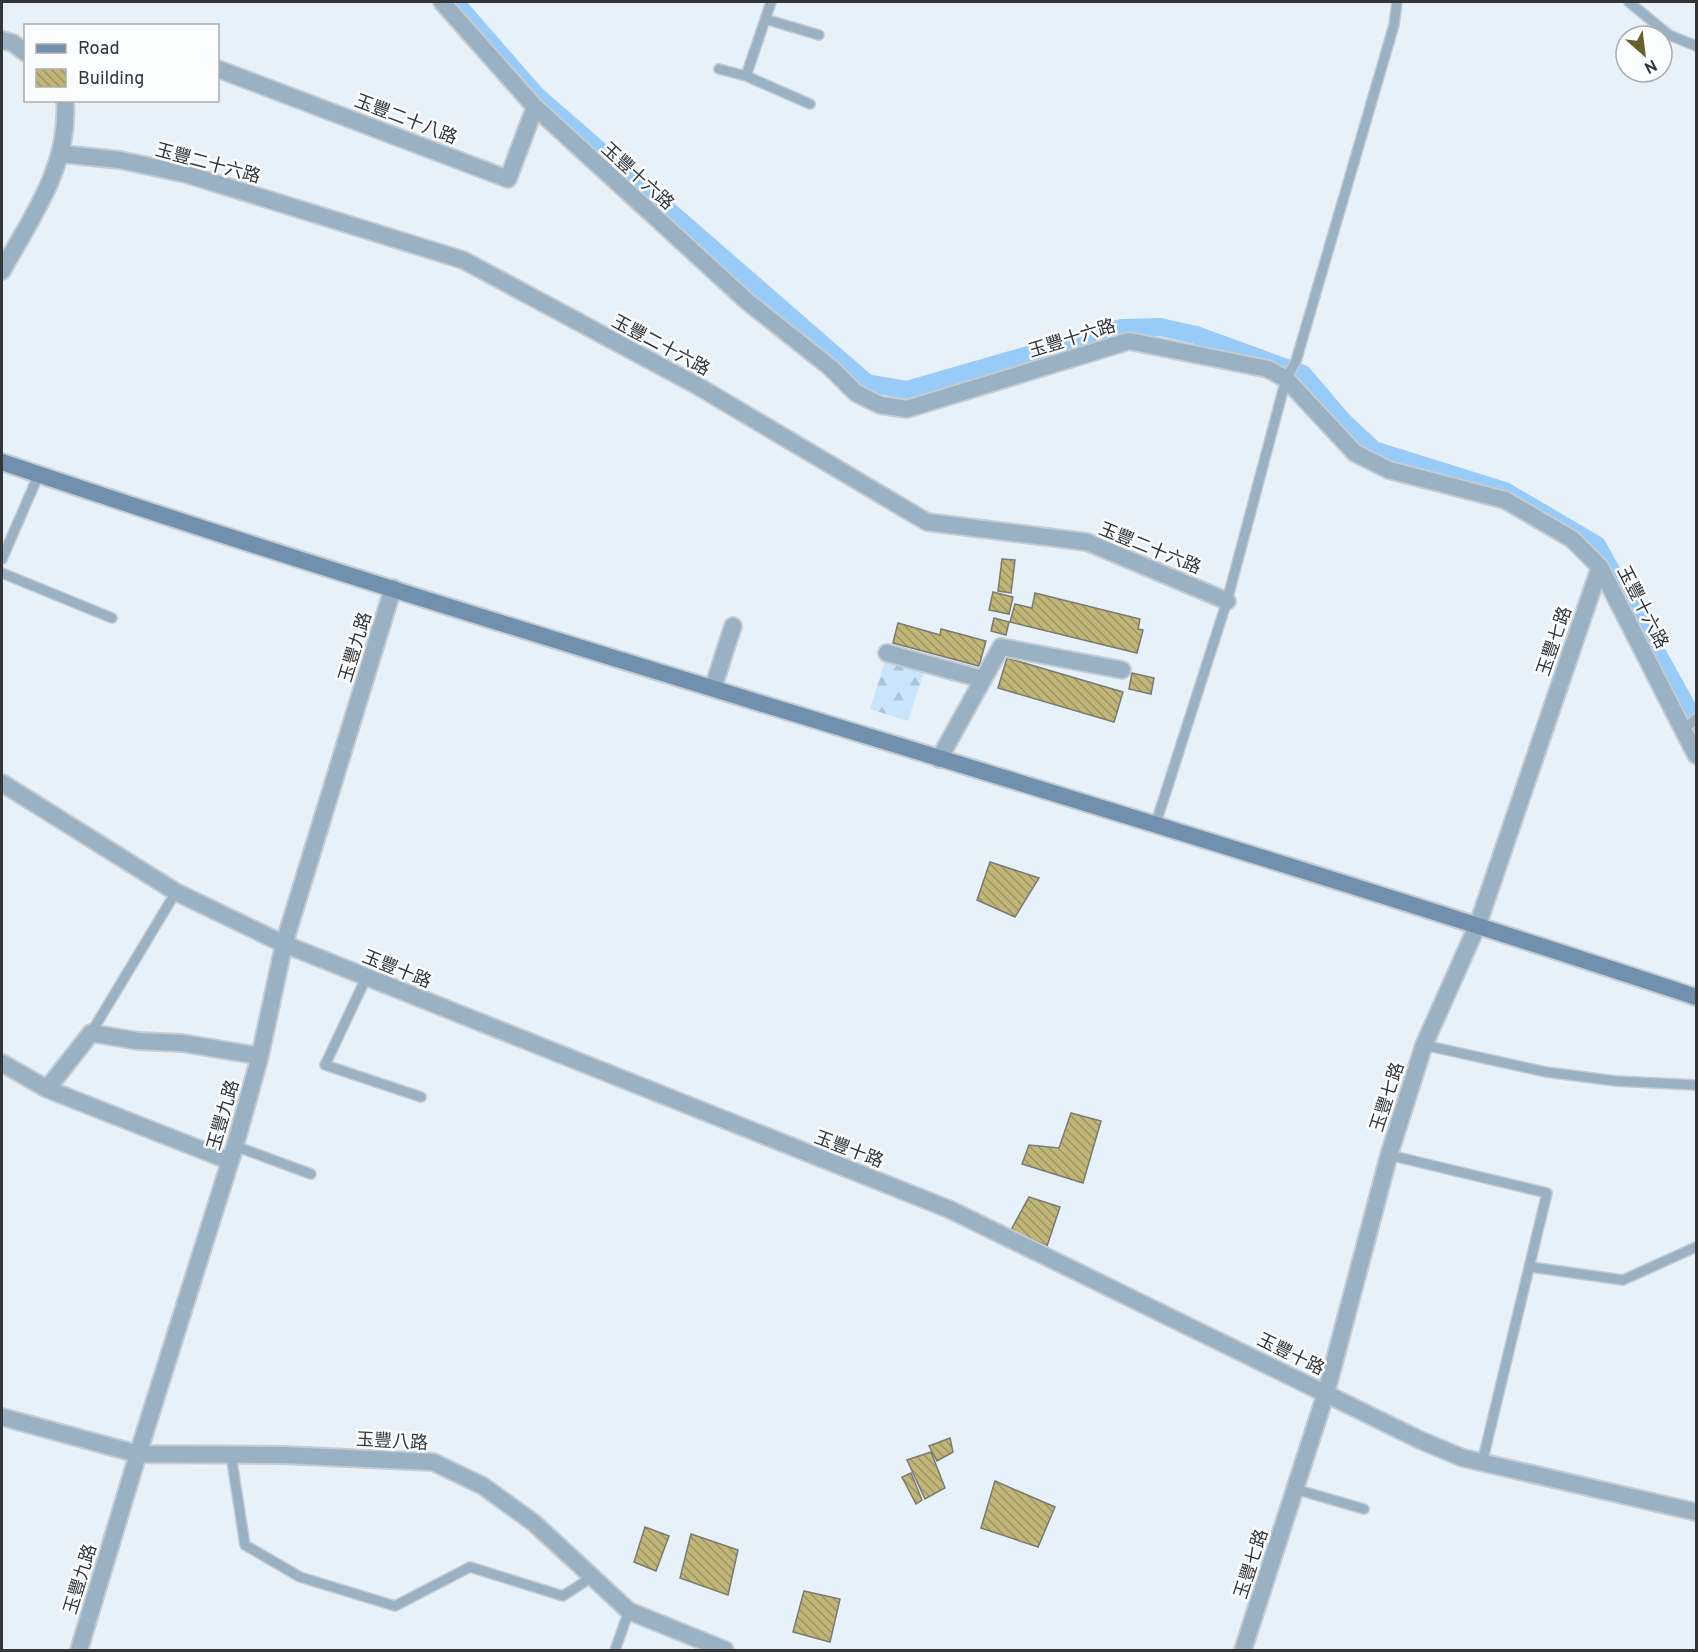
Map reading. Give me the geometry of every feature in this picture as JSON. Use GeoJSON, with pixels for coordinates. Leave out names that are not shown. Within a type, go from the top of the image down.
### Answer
{"type":"FeatureCollection","features":[{"type":"Feature","properties":{"kind":"main road"},"geometry":{"type":"LineString","coordinates":[[2,462],[393,588],[939,759],[1478,924],[1696,997]]}},
{"type":"Feature","properties":{"kind":"street","name":"玉豐十六路"},"geometry":{"type":"LineString","coordinates":[[442,2],[535,107],[748,302],[831,368],[856,393],[880,405],[908,409],[1130,341],[1236,361],[1268,369],[1287,377],[1355,453],[1389,470],[1505,500],[1572,539],[1600,567],[1689,724],[1696,755]]}},
{"type":"Feature","properties":{"kind":"street"},"geometry":{"type":"LineString","coordinates":[[2,40],[13,43],[24,51]]}},
{"type":"Feature","properties":{"kind":"street","name":"玉豐二十八路"},"geometry":{"type":"LineString","coordinates":[[219,69],[508,179],[535,107]]}},
{"type":"Feature","properties":{"kind":"street"},"geometry":{"type":"LineString","coordinates":[[2,271],[46,192],[62,154],[66,124],[64,102]]}},
{"type":"Feature","properties":{"kind":"street","name":"玉豐二十六路"},"geometry":{"type":"LineString","coordinates":[[62,154],[120,160],[186,174],[463,260],[696,385],[927,522],[1087,542],[1227,601]]}},
{"type":"Feature","properties":{"kind":"street","name":"玉豐七路"},"geometry":{"type":"LineString","coordinates":[[1243,1650],[1326,1393],[1389,1155],[1424,1045],[1478,924],[1600,567]]}},
{"type":"Feature","properties":{"kind":"street","name":"玉豐九路"},"geometry":{"type":"LineString","coordinates":[[79,1650],[233,1154],[260,1056],[284,944],[393,588]]}},
{"type":"Feature","properties":{"kind":"street"},"geometry":{"type":"LineString","coordinates":[[713,688],[733,626]]}},
{"type":"Feature","properties":{"kind":"street"},"geometry":{"type":"LineString","coordinates":[[939,759],[1001,647],[1122,670]]}},
{"type":"Feature","properties":{"kind":"street"},"geometry":{"type":"LineString","coordinates":[[887,653],[982,679]]}},
{"type":"Feature","properties":{"kind":"street","name":"玉豐十路"},"geometry":{"type":"LineString","coordinates":[[2,783],[176,891],[284,944],[951,1210],[1420,1440],[1463,1458],[1482,1463],[1696,1512]]}},
{"type":"Feature","properties":{"kind":"street"},"geometry":{"type":"LineString","coordinates":[[47,1089],[91,1033],[138,1041],[182,1043],[260,1056]]}},
{"type":"Feature","properties":{"kind":"street"},"geometry":{"type":"LineString","coordinates":[[2,1063],[47,1089],[233,1154]]}},
{"type":"Feature","properties":{"kind":"street","name":"玉豐八路"},"geometry":{"type":"LineString","coordinates":[[2,1417],[138,1454],[433,1462],[491,1492],[534,1522],[629,1611],[725,1650]]}},
{"type":"Feature","properties":{"kind":"lane"},"geometry":{"type":"LineString","coordinates":[[746,76],[771,2]]}},
{"type":"Feature","properties":{"kind":"lane"},"geometry":{"type":"LineString","coordinates":[[1155,826],[1227,601],[1287,377],[1296,361],[1394,25],[1397,2]]}},
{"type":"Feature","properties":{"kind":"lane"},"geometry":{"type":"LineString","coordinates":[[1629,2],[1669,35],[1696,46]]}},
{"type":"Feature","properties":{"kind":"lane"},"geometry":{"type":"LineString","coordinates":[[765,19],[819,35]]}},
{"type":"Feature","properties":{"kind":"lane"},"geometry":{"type":"LineString","coordinates":[[719,69],[746,76],[810,104]]}},
{"type":"Feature","properties":{"kind":"lane"},"geometry":{"type":"LineString","coordinates":[[2,559],[39,474]]}},
{"type":"Feature","properties":{"kind":"lane"},"geometry":{"type":"LineString","coordinates":[[2,573],[112,618]]}},
{"type":"Feature","properties":{"kind":"lane"},"geometry":{"type":"LineString","coordinates":[[91,1033],[176,891]]}},
{"type":"Feature","properties":{"kind":"lane"},"geometry":{"type":"LineString","coordinates":[[366,978],[325,1065],[421,1097]]}},
{"type":"Feature","properties":{"kind":"lane"},"geometry":{"type":"LineString","coordinates":[[1424,1045],[1546,1072],[1616,1081],[1696,1085]]}},
{"type":"Feature","properties":{"kind":"lane"},"geometry":{"type":"LineString","coordinates":[[233,1154],[312,1174]]}},
{"type":"Feature","properties":{"kind":"lane"},"geometry":{"type":"LineString","coordinates":[[1389,1155],[1547,1193],[1482,1463]]}},
{"type":"Feature","properties":{"kind":"lane"},"geometry":{"type":"LineString","coordinates":[[1531,1267],[1623,1280],[1696,1247]]}},
{"type":"Feature","properties":{"kind":"lane"},"geometry":{"type":"LineString","coordinates":[[231,1455],[245,1545],[300,1576],[395,1606],[470,1567],[563,1596],[592,1577]]}},
{"type":"Feature","properties":{"kind":"lane"},"geometry":{"type":"LineString","coordinates":[[1295,1489],[1364,1509]]}},
{"type":"Feature","properties":{"kind":"lane"},"geometry":{"type":"LineString","coordinates":[[615,1650],[629,1611]]}},
{"type":"Feature","properties":{"kind":"green space"},"geometry":{"type":"Polygon","coordinates":[[[885,661],[924,672],[908,721],[870,709],[885,661]]]}},
{"type":"Feature","properties":{"kind":"building"},"geometry":{"type":"Polygon","coordinates":[[[1002,559],[1015,560],[1011,593],[998,591],[1002,559]]]}},
{"type":"Feature","properties":{"kind":"building"},"geometry":{"type":"Polygon","coordinates":[[[993,592],[1013,597],[1009,614],[989,610],[993,592]]]}},
{"type":"Feature","properties":{"kind":"building"},"geometry":{"type":"Polygon","coordinates":[[[1035,593],[1140,619],[1138,629],[1143,630],[1137,653],[1010,622],[1015,604],[1032,608],[1035,593]]]}},
{"type":"Feature","properties":{"kind":"building"},"geometry":{"type":"Polygon","coordinates":[[[994,618],[1009,622],[1006,635],[991,631],[994,618]]]}},
{"type":"Feature","properties":{"kind":"building"},"geometry":{"type":"Polygon","coordinates":[[[898,623],[940,635],[941,629],[986,641],[979,666],[893,643],[898,623]]]}},
{"type":"Feature","properties":{"kind":"building"},"geometry":{"type":"Polygon","coordinates":[[[1007,658],[1123,692],[1114,722],[998,688],[1007,658]]]}},
{"type":"Feature","properties":{"kind":"building"},"geometry":{"type":"Polygon","coordinates":[[[1132,673],[1154,678],[1151,694],[1129,689],[1132,673]]]}},
{"type":"Feature","properties":{"kind":"building"},"geometry":{"type":"Polygon","coordinates":[[[990,862],[1039,878],[1015,917],[977,900],[990,862]]]}},
{"type":"Feature","properties":{"kind":"building"},"geometry":{"type":"Polygon","coordinates":[[[1071,1113],[1101,1121],[1083,1183],[1022,1164],[1029,1145],[1059,1148],[1071,1113]]]}},
{"type":"Feature","properties":{"kind":"building"},"geometry":{"type":"Polygon","coordinates":[[[1029,1197],[1060,1207],[1047,1246],[1011,1230],[1029,1197]]]}},
{"type":"Feature","properties":{"kind":"building"},"geometry":{"type":"Polygon","coordinates":[[[950,1438],[953,1452],[937,1461],[929,1446],[950,1438]]]}},
{"type":"Feature","properties":{"kind":"building"},"geometry":{"type":"Polygon","coordinates":[[[931,1452],[945,1488],[925,1499],[907,1460],[931,1452]]]}},
{"type":"Feature","properties":{"kind":"building"},"geometry":{"type":"Polygon","coordinates":[[[911,1473],[922,1500],[916,1504],[902,1477],[911,1473]]]}},
{"type":"Feature","properties":{"kind":"building"},"geometry":{"type":"Polygon","coordinates":[[[995,1481],[1055,1507],[1038,1547],[981,1528],[995,1481]]]}},
{"type":"Feature","properties":{"kind":"building"},"geometry":{"type":"Polygon","coordinates":[[[645,1527],[669,1536],[656,1571],[634,1562],[645,1527]]]}},
{"type":"Feature","properties":{"kind":"building"},"geometry":{"type":"Polygon","coordinates":[[[691,1534],[738,1550],[728,1595],[680,1578],[691,1534]]]}},
{"type":"Feature","properties":{"kind":"building"},"geometry":{"type":"Polygon","coordinates":[[[804,1591],[840,1599],[830,1642],[793,1632],[804,1591]]]}},
{"type":"Feature","properties":{"kind":"waterway"},"geometry":{"type":"LineString","coordinates":[[455,2],[536,95],[867,383],[907,390],[1122,328],[1160,327],[1196,335],[1303,374],[1342,420],[1374,450],[1505,491],[1597,545],[1696,723]]}}]}
